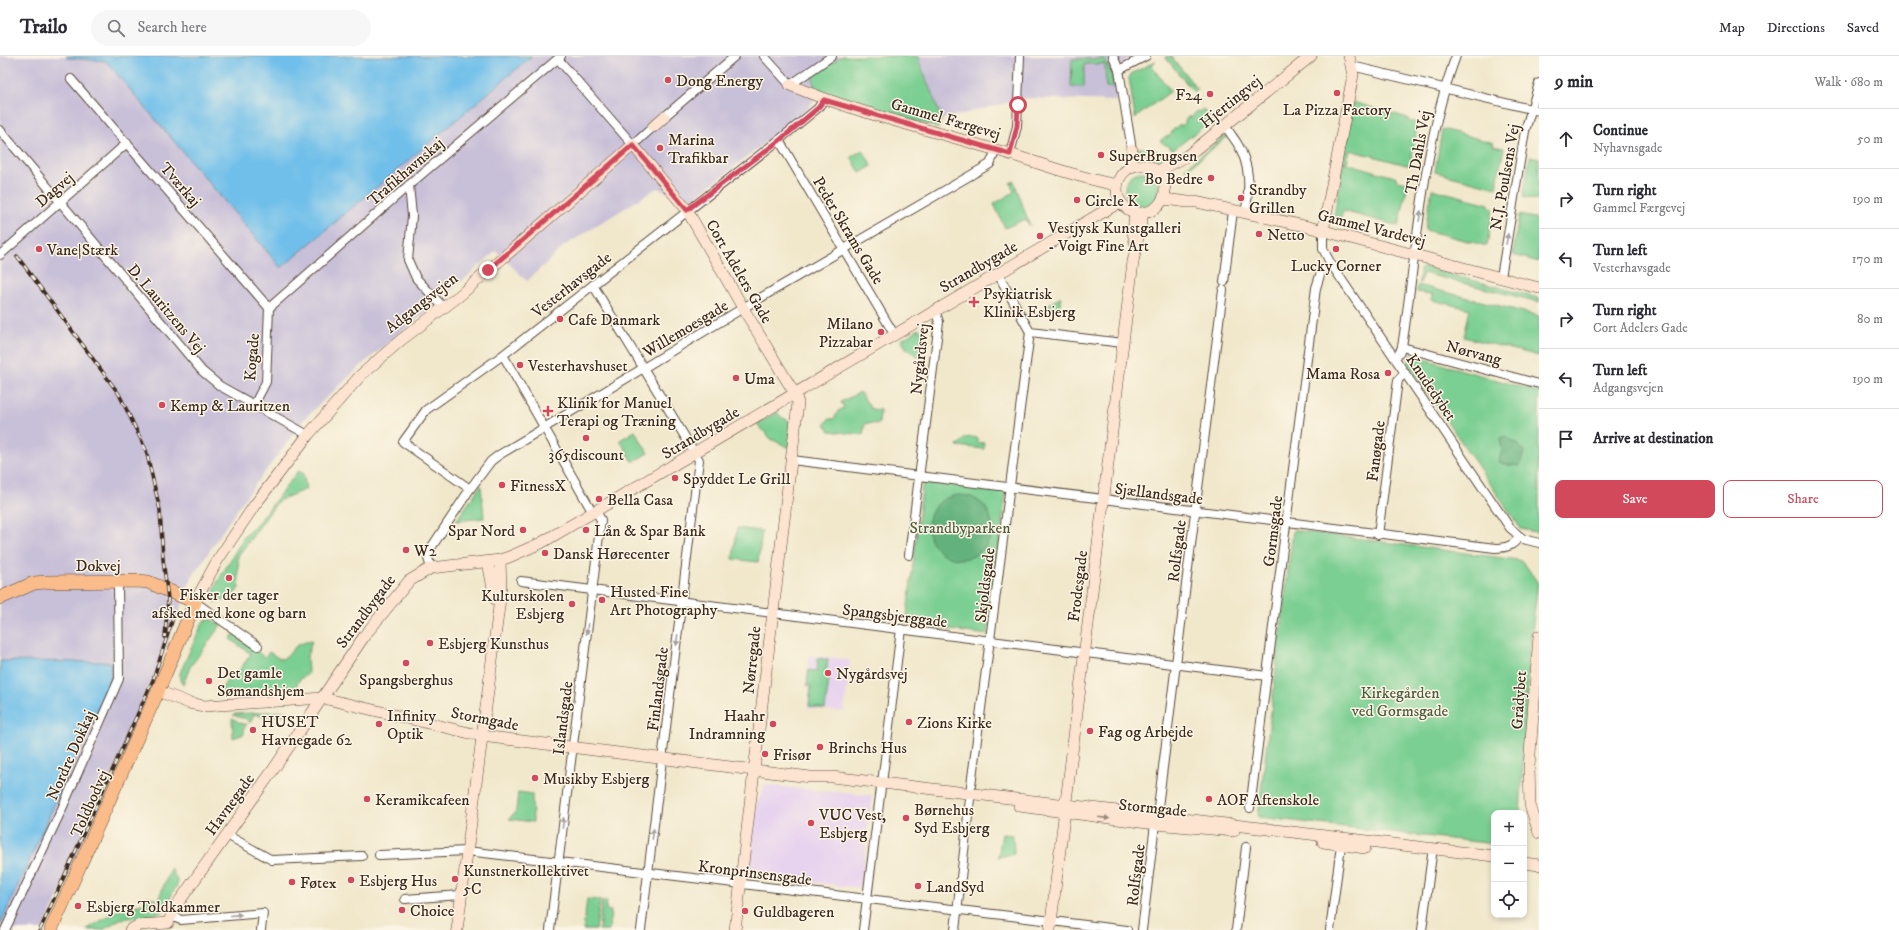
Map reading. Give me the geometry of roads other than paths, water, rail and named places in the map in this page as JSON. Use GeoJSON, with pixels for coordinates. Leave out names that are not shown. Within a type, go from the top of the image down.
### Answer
{"type":"FeatureCollection","features":[{"type":"Feature","properties":{"kind":"main road","name":"Dokvej"},"geometry":{"type":"LineString","coordinates":[[0,598],[34,584],[46,582],[148,582],[195,602]]}},
{"type":"Feature","properties":{"kind":"main road","name":"Adgangsvejen"},"geometry":{"type":"LineString","coordinates":[[158,691],[195,602]]}},
{"type":"Feature","properties":{"kind":"main road","name":"Toldbodvej"},"geometry":{"type":"LineString","coordinates":[[51,930],[158,691]]}},
{"type":"Feature","properties":{"kind":"street","name":"Adgangsvejen"},"geometry":{"type":"LineString","coordinates":[[195,602],[236,532],[308,435],[361,375],[401,340],[444,308],[735,56]]}},
{"type":"Feature","properties":{"kind":"street"},"geometry":{"type":"LineString","coordinates":[[764,56],[790,85],[832,56]]}},
{"type":"Feature","properties":{"kind":"street"},"geometry":{"type":"LineString","coordinates":[[1010,154],[1017,126],[1020,56]]}},
{"type":"Feature","properties":{"kind":"street"},"geometry":{"type":"LineString","coordinates":[[1113,56],[1119,70],[1134,166]]}},
{"type":"Feature","properties":{"kind":"street"},"geometry":{"type":"LineString","coordinates":[[1119,70],[1146,56]]}},
{"type":"Feature","properties":{"kind":"street","name":"Hjertingvej"},"geometry":{"type":"LineString","coordinates":[[1163,185],[1188,156],[1311,56]]}},
{"type":"Feature","properties":{"kind":"street","name":"Th Dahls Vej"},"geometry":{"type":"LineString","coordinates":[[1414,254],[1439,109],[1444,88],[1456,56]]}},
{"type":"Feature","properties":{"kind":"street","name":"Cort Adelers Gade"},"geometry":{"type":"LineString","coordinates":[[559,57],[687,210],[743,308],[795,394]]}},
{"type":"Feature","properties":{"kind":"street","name":"Trafikhavnskaj"},"geometry":{"type":"LineString","coordinates":[[269,308],[409,185],[559,57]]}},
{"type":"Feature","properties":{"kind":"street"},"geometry":{"type":"LineString","coordinates":[[1323,231],[1353,75],[1351,61],[1444,88],[1539,111]]}},
{"type":"Feature","properties":{"kind":"street","name":"Tværkaj"},"geometry":{"type":"LineString","coordinates":[[71,79],[269,308]]}},
{"type":"Feature","properties":{"kind":"street","name":"N.J. Poulsens Vej"},"geometry":{"type":"LineString","coordinates":[[1501,277],[1530,108],[1539,83]]}},
{"type":"Feature","properties":{"kind":"street","name":"Gammel Færgevej"},"geometry":{"type":"LineString","coordinates":[[790,85],[824,100],[1010,154],[1053,169],[1117,186]]}},
{"type":"Feature","properties":{"kind":"street","name":"Vesterhavsgade"},"geometry":{"type":"LineString","coordinates":[[470,489],[403,442],[426,410],[503,355],[687,210],[780,140],[818,108],[824,100]]}},
{"type":"Feature","properties":{"kind":"street"},"geometry":{"type":"LineString","coordinates":[[1225,125],[1243,154],[1248,168],[1249,187],[1245,213]]}},
{"type":"Feature","properties":{"kind":"street","name":"D. Lauritzens Vej"},"geometry":{"type":"LineString","coordinates":[[0,130],[202,371],[220,386],[308,435]]}},
{"type":"Feature","properties":{"kind":"street","name":"Peder Skrams Gade"},"geometry":{"type":"LineString","coordinates":[[780,140],[894,334]]}},
{"type":"Feature","properties":{"kind":"street","name":"Dagvej"},"geometry":{"type":"LineString","coordinates":[[0,256],[127,143]]}},
{"type":"Feature","properties":{"kind":"street","name":"Willemoesgade"},"geometry":{"type":"LineString","coordinates":[[431,568],[428,558],[431,548],[470,489],[491,461],[743,308],[990,164],[996,150]]}},
{"type":"Feature","properties":{"kind":"street"},"geometry":{"type":"LineString","coordinates":[[1148,165],[1163,185],[1155,209],[1139,213],[1129,210],[1120,202],[1117,186],[1121,175],[1134,166],[1148,165]]}},
{"type":"Feature","properties":{"kind":"street"},"geometry":{"type":"LineString","coordinates":[[409,185],[412,216],[408,260],[416,278],[444,308]]}},
{"type":"Feature","properties":{"kind":"street","name":"Gammel Vardevej"},"geometry":{"type":"LineString","coordinates":[[1163,185],[1188,202],[1196,202],[1323,231],[1539,288]]}},
{"type":"Feature","properties":{"kind":"street","name":"Strandbygade"},"geometry":{"type":"LineString","coordinates":[[323,698],[364,635],[409,581],[431,568],[500,560],[541,543],[1120,202]]}},
{"type":"Feature","properties":{"kind":"street"},"geometry":{"type":"LineString","coordinates":[[1224,282],[1233,211]]}},
{"type":"Feature","properties":{"kind":"street","name":"Frodesgade"},"geometry":{"type":"LineString","coordinates":[[1051,926],[1135,246],[1133,232],[1139,213]]}},
{"type":"Feature","properties":{"kind":"street","name":"Knudedybet"},"geometry":{"type":"LineString","coordinates":[[1323,231],[1323,249],[1331,264],[1510,528],[1519,537]]}},
{"type":"Feature","properties":{"kind":"street"},"geometry":{"type":"LineString","coordinates":[[1394,357],[1399,354],[1402,347],[1414,254]]}},
{"type":"Feature","properties":{"kind":"street","name":"Gormsgade"},"geometry":{"type":"LineString","coordinates":[[1250,808],[1317,281],[1321,272],[1331,264]]}},
{"type":"Feature","properties":{"kind":"street"},"geometry":{"type":"LineString","coordinates":[[998,274],[1030,332],[1123,343]]}},
{"type":"Feature","properties":{"kind":"street"},"geometry":{"type":"LineString","coordinates":[[593,285],[696,452]]}},
{"type":"Feature","properties":{"kind":"street","name":"Rolfsgade"},"geometry":{"type":"LineString","coordinates":[[1142,930],[1223,290]]}},
{"type":"Feature","properties":{"kind":"street","name":"Kogade"},"geometry":{"type":"LineString","coordinates":[[254,405],[266,382],[269,308]]}},
{"type":"Feature","properties":{"kind":"street","name":"Nygårdsvej"},"geometry":{"type":"LineString","coordinates":[[910,555],[939,322],[935,310]]}},
{"type":"Feature","properties":{"kind":"street","name":"Skjoldsgade"},"geometry":{"type":"LineString","coordinates":[[955,930],[970,796],[1030,332]]}},
{"type":"Feature","properties":{"kind":"street","name":"Nørvang"},"geometry":{"type":"LineString","coordinates":[[1402,347],[1539,384]]}},
{"type":"Feature","properties":{"kind":"street","name":"Islandsgade"},"geometry":{"type":"LineString","coordinates":[[503,355],[601,520],[550,930]]}},
{"type":"Feature","properties":{"kind":"street","name":"Fanøgade"},"geometry":{"type":"LineString","coordinates":[[1378,535],[1398,380],[1404,373]]}},
{"type":"Feature","properties":{"kind":"street","name":"Nørregade"},"geometry":{"type":"LineString","coordinates":[[735,930],[772,613],[798,415],[798,403],[795,394]]}},
{"type":"Feature","properties":{"kind":"street","name":"Finlandsgade"},"geometry":{"type":"LineString","coordinates":[[641,930],[699,465],[696,452]]}},
{"type":"Feature","properties":{"kind":"street","name":"Sjællandsgade"},"geometry":{"type":"LineString","coordinates":[[792,460],[1378,535],[1495,548],[1506,548],[1514,544],[1519,537]]}},
{"type":"Feature","properties":{"kind":"street"},"geometry":{"type":"LineString","coordinates":[[1519,537],[1539,543]]}},
{"type":"Feature","properties":{"kind":"street"},"geometry":{"type":"LineString","coordinates":[[457,930],[501,590],[500,560]]}},
{"type":"Feature","properties":{"kind":"street"},"geometry":{"type":"LineString","coordinates":[[488,562],[494,590],[497,618]]}},
{"type":"Feature","properties":{"kind":"street","name":"Spangsbjerggade"},"geometry":{"type":"LineString","coordinates":[[521,581],[1267,676]]}},
{"type":"Feature","properties":{"kind":"street","name":"Nordre Dokkaj"},"geometry":{"type":"LineString","coordinates":[[5,930],[61,811],[119,680],[118,582]]}},
{"type":"Feature","properties":{"kind":"street"},"geometry":{"type":"LineString","coordinates":[[195,602],[258,646]]}},
{"type":"Feature","properties":{"kind":"street"},"geometry":{"type":"LineString","coordinates":[[863,930],[868,900],[901,629]]}},
{"type":"Feature","properties":{"kind":"street","name":"Grådybet"},"geometry":{"type":"LineString","coordinates":[[1539,636],[1537,682],[1529,767],[1530,805],[1539,833]]}},
{"type":"Feature","properties":{"kind":"street","name":"Stormgade"},"geometry":{"type":"LineString","coordinates":[[158,691],[189,703],[204,706],[323,698],[482,736],[810,777],[828,776],[881,786],[1491,861]]}},
{"type":"Feature","properties":{"kind":"street","name":"Havnegade"},"geometry":{"type":"LineString","coordinates":[[169,923],[188,889],[323,698]]}},
{"type":"Feature","properties":{"kind":"street","name":"Grådybet"},"geometry":{"type":"LineString","coordinates":[[1529,767],[1532,793],[1539,818]]}},
{"type":"Feature","properties":{"kind":"street","name":"Stormgade"},"geometry":{"type":"LineString","coordinates":[[1156,819],[1341,845],[1432,856],[1491,861]]}},
{"type":"Feature","properties":{"kind":"street"},"geometry":{"type":"LineString","coordinates":[[227,835],[272,860],[362,856]]}},
{"type":"Feature","properties":{"kind":"street"},"geometry":{"type":"LineString","coordinates":[[1330,930],[1341,845]]}},
{"type":"Feature","properties":{"kind":"street"},"geometry":{"type":"LineString","coordinates":[[1236,930],[1246,847]]}},
{"type":"Feature","properties":{"kind":"street","name":"Kronprinsensgade"},"geometry":{"type":"LineString","coordinates":[[379,855],[467,851],[958,910],[1051,926],[1126,930]]}},
{"type":"Feature","properties":{"kind":"street"},"geometry":{"type":"LineString","coordinates":[[1422,930],[1432,856]]}},
{"type":"Feature","properties":{"kind":"street"},"geometry":{"type":"LineString","coordinates":[[1527,858],[1539,859]]}},
{"type":"Feature","properties":{"kind":"street"},"geometry":{"type":"LineString","coordinates":[[1527,863],[1539,865]]}},
{"type":"Feature","properties":{"kind":"street"},"geometry":{"type":"LineString","coordinates":[[1527,867],[1539,868]]}},
{"type":"Feature","properties":{"kind":"street"},"geometry":{"type":"LineString","coordinates":[[405,899],[461,895]]}},
{"type":"Feature","properties":{"kind":"street"},"geometry":{"type":"LineString","coordinates":[[130,930],[139,925],[263,913],[261,930]]}},
{"type":"Feature","properties":{"kind":"water"},"geometry":{"type":"Polygon","coordinates":[[[67,56],[532,56],[281,268],[106,61],[67,58],[67,56]]]}},
{"type":"Feature","properties":{"kind":"water"},"geometry":{"type":"Polygon","coordinates":[[[0,661],[110,662],[111,679],[0,925],[0,661]]]}},
{"type":"Feature","properties":{"kind":"railway"},"geometry":{"type":"LineString","coordinates":[[17,256],[119,394],[146,450],[160,510],[163,559],[168,599],[165,637]]}},
{"type":"Feature","properties":{"kind":"railway"},"geometry":{"type":"LineString","coordinates":[[40,930],[153,680],[175,612]]}},
{"type":"Feature","properties":{"kind":"place","name":"Dong Energy"},"geometry":{"type":"Point","coordinates":[668,80]}},
{"type":"Feature","properties":{"kind":"place","name":"La Pizza Factory"},"geometry":{"type":"Point","coordinates":[1337,93]}},
{"type":"Feature","properties":{"kind":"place","name":"F24"},"geometry":{"type":"Point","coordinates":[1210,94]}},
{"type":"Feature","properties":{"kind":"place","name":"Marina Trafikbar"},"geometry":{"type":"Point","coordinates":[660,148]}},
{"type":"Feature","properties":{"kind":"place","name":"SuperBrugsen"},"geometry":{"type":"Point","coordinates":[1101,155]}},
{"type":"Feature","properties":{"kind":"place","name":"Bo Bedre"},"geometry":{"type":"Point","coordinates":[1211,178]}},
{"type":"Feature","properties":{"kind":"place","name":"Strandby Grillen"},"geometry":{"type":"Point","coordinates":[1241,198]}},
{"type":"Feature","properties":{"kind":"place","name":"Circle K"},"geometry":{"type":"Point","coordinates":[1077,200]}},
{"type":"Feature","properties":{"kind":"place","name":"Netto"},"geometry":{"type":"Point","coordinates":[1259,234]}},
{"type":"Feature","properties":{"kind":"place","name":"Vestjysk Kunstgalleri - Voigt Fine Art"},"geometry":{"type":"Point","coordinates":[1040,236]}},
{"type":"Feature","properties":{"kind":"place","name":"Vane|Stærk"},"geometry":{"type":"Point","coordinates":[39,249]}},
{"type":"Feature","properties":{"kind":"place","name":"Lucky Corner"},"geometry":{"type":"Point","coordinates":[1336,249]}},
{"type":"Feature","properties":{"kind":"place","name":"Psykiatrisk Klinik Esbjerg"},"geometry":{"type":"Point","coordinates":[974,302]}},
{"type":"Feature","properties":{"kind":"place","name":"Cafe Danmark"},"geometry":{"type":"Point","coordinates":[560,319]}},
{"type":"Feature","properties":{"kind":"place","name":"Milano Pizzabar"},"geometry":{"type":"Point","coordinates":[881,332]}},
{"type":"Feature","properties":{"kind":"place","name":"Vesterhavshuset"},"geometry":{"type":"Point","coordinates":[520,365]}},
{"type":"Feature","properties":{"kind":"place","name":"Mama Rosa"},"geometry":{"type":"Point","coordinates":[1388,373]}},
{"type":"Feature","properties":{"kind":"place","name":"Uma"},"geometry":{"type":"Point","coordinates":[736,378]}},
{"type":"Feature","properties":{"kind":"place","name":"Kemp & Lauritzen"},"geometry":{"type":"Point","coordinates":[162,405]}},
{"type":"Feature","properties":{"kind":"place","name":"Klinik for Manuel Terapi og Træning"},"geometry":{"type":"Point","coordinates":[548,411]}},
{"type":"Feature","properties":{"kind":"place","name":"365discount"},"geometry":{"type":"Point","coordinates":[586,438]}},
{"type":"Feature","properties":{"kind":"place","name":"Spyddet Le Grill"},"geometry":{"type":"Point","coordinates":[675,478]}},
{"type":"Feature","properties":{"kind":"place","name":"FitnessX"},"geometry":{"type":"Point","coordinates":[502,485]}},
{"type":"Feature","properties":{"kind":"place","name":"Bella Casa"},"geometry":{"type":"Point","coordinates":[599,499]}},
{"type":"Feature","properties":{"kind":"place","name":"Spar Nord"},"geometry":{"type":"Point","coordinates":[523,530]}},
{"type":"Feature","properties":{"kind":"place","name":"Lån & Spar Bank"},"geometry":{"type":"Point","coordinates":[586,530]}},
{"type":"Feature","properties":{"kind":"place","name":"W2"},"geometry":{"type":"Point","coordinates":[406,550]}},
{"type":"Feature","properties":{"kind":"place","name":"Dansk Hørecenter"},"geometry":{"type":"Point","coordinates":[545,553]}},
{"type":"Feature","properties":{"kind":"place","name":"Fisker der tager afsked med kone og barn"},"geometry":{"type":"Point","coordinates":[229,578]}},
{"type":"Feature","properties":{"kind":"place","name":"Husted Fine Art Photography"},"geometry":{"type":"Point","coordinates":[602,600]}},
{"type":"Feature","properties":{"kind":"place","name":"Kulturskolen Esbjerg"},"geometry":{"type":"Point","coordinates":[572,604]}},
{"type":"Feature","properties":{"kind":"place","name":"Esbjerg Kunsthus"},"geometry":{"type":"Point","coordinates":[430,643]}},
{"type":"Feature","properties":{"kind":"place","name":"Spangsberghus"},"geometry":{"type":"Point","coordinates":[406,663]}},
{"type":"Feature","properties":{"kind":"place","name":"Nygårdsvej"},"geometry":{"type":"Point","coordinates":[828,673]}},
{"type":"Feature","properties":{"kind":"place","name":"Det gamle Sømandshjem"},"geometry":{"type":"Point","coordinates":[209,681]}},
{"type":"Feature","properties":{"kind":"place","name":"Zions Kirke"},"geometry":{"type":"Point","coordinates":[909,722]}},
{"type":"Feature","properties":{"kind":"place","name":"Infinity Optik"},"geometry":{"type":"Point","coordinates":[379,724]}},
{"type":"Feature","properties":{"kind":"place","name":"Haahr Indramning"},"geometry":{"type":"Point","coordinates":[773,724]}},
{"type":"Feature","properties":{"kind":"place","name":"HUSET Havnegade 62"},"geometry":{"type":"Point","coordinates":[253,730]}},
{"type":"Feature","properties":{"kind":"place","name":"Fag og Arbejde"},"geometry":{"type":"Point","coordinates":[1090,731]}},
{"type":"Feature","properties":{"kind":"place","name":"Brinchs Hus"},"geometry":{"type":"Point","coordinates":[820,747]}},
{"type":"Feature","properties":{"kind":"place","name":"Frisør"},"geometry":{"type":"Point","coordinates":[765,754]}},
{"type":"Feature","properties":{"kind":"place","name":"Musikby Esbjerg"},"geometry":{"type":"Point","coordinates":[535,778]}},
{"type":"Feature","properties":{"kind":"place","name":"Keramikcafeen"},"geometry":{"type":"Point","coordinates":[367,799]}},
{"type":"Feature","properties":{"kind":"place","name":"AOF Aftenskole"},"geometry":{"type":"Point","coordinates":[1209,799]}},
{"type":"Feature","properties":{"kind":"place","name":"Børnehus Syd Esbjerg"},"geometry":{"type":"Point","coordinates":[906,818]}},
{"type":"Feature","properties":{"kind":"place","name":"VUC Vest, Esbjerg"},"geometry":{"type":"Point","coordinates":[811,823]}},
{"type":"Feature","properties":{"kind":"place","name":"Kunstnerkollektivet 5C"},"geometry":{"type":"Point","coordinates":[455,879]}},
{"type":"Feature","properties":{"kind":"place","name":"Esbjerg Hus"},"geometry":{"type":"Point","coordinates":[351,880]}},
{"type":"Feature","properties":{"kind":"place","name":"Føtex"},"geometry":{"type":"Point","coordinates":[292,882]}},
{"type":"Feature","properties":{"kind":"place","name":"LandSyd"},"geometry":{"type":"Point","coordinates":[918,886]}},
{"type":"Feature","properties":{"kind":"place","name":"Esbjerg Toldkammer"},"geometry":{"type":"Point","coordinates":[78,906]}},
{"type":"Feature","properties":{"kind":"place","name":"Choice"},"geometry":{"type":"Point","coordinates":[402,910]}},
{"type":"Feature","properties":{"kind":"place","name":"Guldbageren"},"geometry":{"type":"Point","coordinates":[745,911]}},
{"type":"Feature","properties":{"kind":"park label","name":"Strandbyparken"},"geometry":{"type":"Point","coordinates":[960,527]}},
{"type":"Feature","properties":{"kind":"park label","name":"Kirkegården ved Gormsgade"},"geometry":{"type":"Point","coordinates":[1400,701]}}]}
